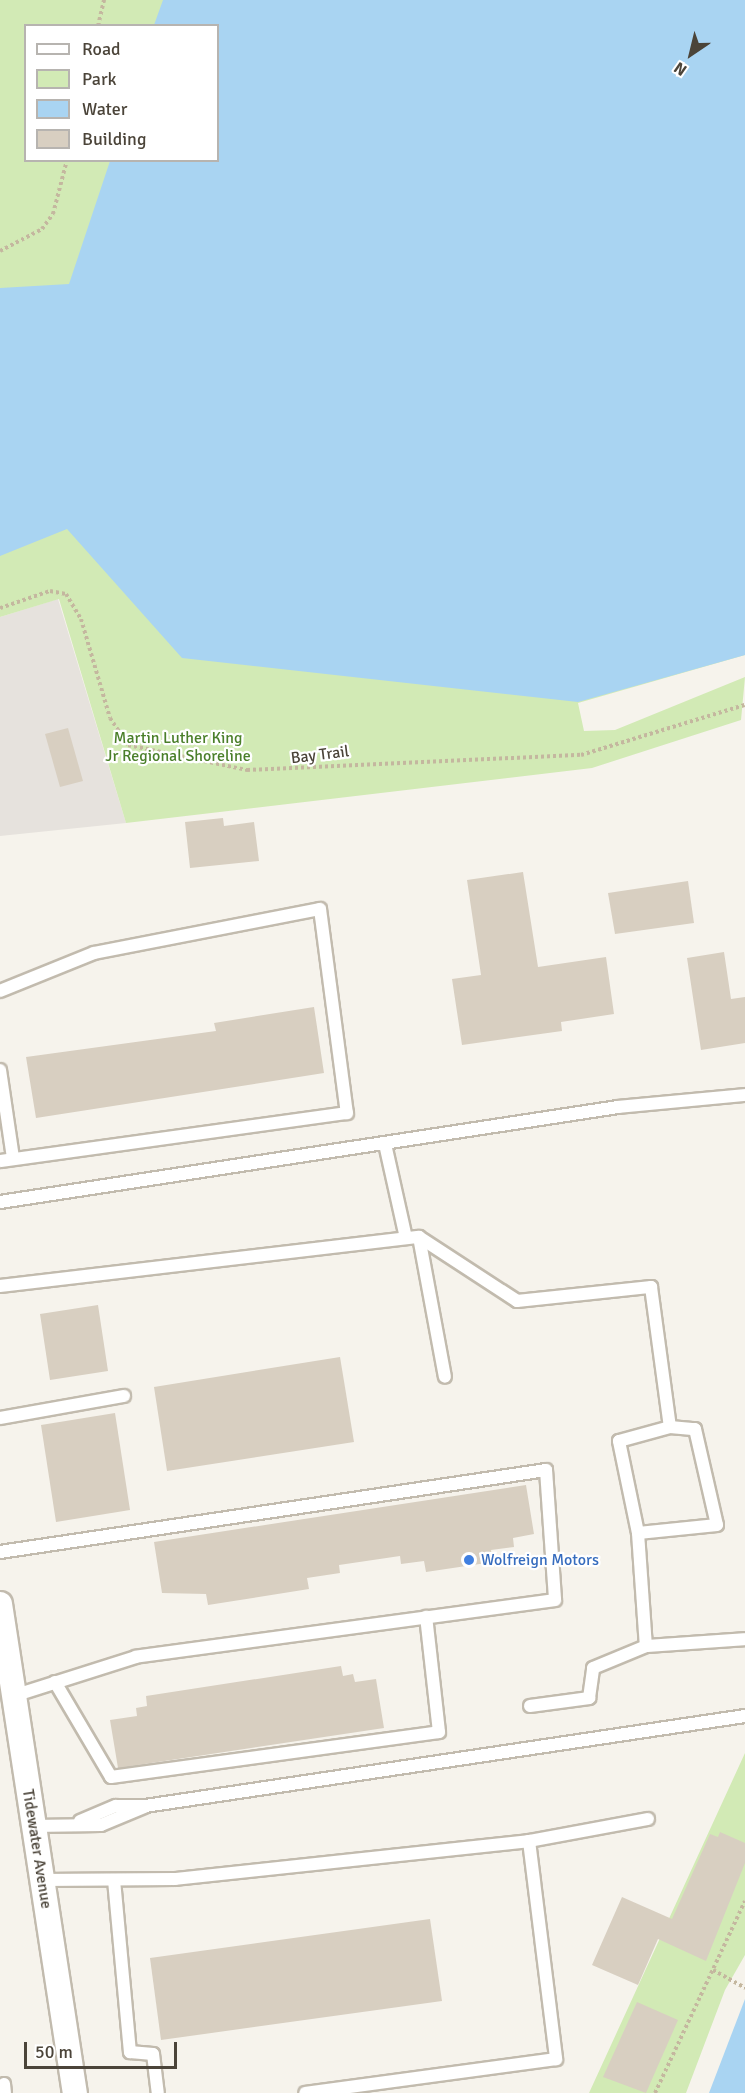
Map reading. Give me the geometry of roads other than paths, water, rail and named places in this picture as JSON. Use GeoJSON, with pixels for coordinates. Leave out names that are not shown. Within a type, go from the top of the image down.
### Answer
{"type":"FeatureCollection","features":[{"type":"Feature","properties":{"kind":"street","name":"Tidewater Avenue"},"geometry":{"type":"LineString","coordinates":[[0,1604],[8,1689],[33,1826],[75,2093]]}},
{"type":"Feature","properties":{"kind":"lane"},"geometry":{"type":"LineString","coordinates":[[0,991],[94,953],[320,909],[346,1113],[45,1159],[13,1158],[0,1161]]}},
{"type":"Feature","properties":{"kind":"lane"},"geometry":{"type":"LineString","coordinates":[[0,1070],[13,1158]]}},
{"type":"Feature","properties":{"kind":"lane"},"geometry":{"type":"LineString","coordinates":[[0,1202],[618,1107],[745,1095]]}},
{"type":"Feature","properties":{"kind":"lane"},"geometry":{"type":"LineString","coordinates":[[385,1144],[406,1238]]}},
{"type":"Feature","properties":{"kind":"lane"},"geometry":{"type":"LineString","coordinates":[[419,1237],[445,1377]]}},
{"type":"Feature","properties":{"kind":"lane"},"geometry":{"type":"LineString","coordinates":[[0,1286],[419,1237],[517,1301],[651,1287],[670,1427]]}},
{"type":"Feature","properties":{"kind":"lane"},"geometry":{"type":"LineString","coordinates":[[0,1418],[124,1396]]}},
{"type":"Feature","properties":{"kind":"lane"},"geometry":{"type":"LineString","coordinates":[[638,1533],[717,1526],[695,1430],[670,1427],[619,1441],[638,1533],[646,1646]]}},
{"type":"Feature","properties":{"kind":"lane"},"geometry":{"type":"LineString","coordinates":[[0,1552],[546,1470],[555,1600],[136,1657],[55,1682],[8,1689]]}},
{"type":"Feature","properties":{"kind":"lane"},"geometry":{"type":"LineString","coordinates":[[55,1682],[111,1777],[439,1732],[426,1617]]}},
{"type":"Feature","properties":{"kind":"lane"},"geometry":{"type":"LineString","coordinates":[[530,1706],[589,1698],[593,1668],[646,1646],[745,1639]]}},
{"type":"Feature","properties":{"kind":"lane"},"geometry":{"type":"LineString","coordinates":[[33,1826],[80,1821],[120,1822],[145,1806],[745,1716]]}},
{"type":"Feature","properties":{"kind":"lane"},"geometry":{"type":"LineString","coordinates":[[41,1880],[175,1879],[529,1841],[648,1819]]}},
{"type":"Feature","properties":{"kind":"lane"},"geometry":{"type":"LineString","coordinates":[[305,2093],[556,2059],[529,1841]]}},
{"type":"Feature","properties":{"kind":"lane"},"geometry":{"type":"LineString","coordinates":[[114,1880],[130,2052],[153,2054],[158,2093]]}},
{"type":"Feature","properties":{"kind":"water"},"geometry":{"type":"Polygon","coordinates":[[[163,0],[745,0],[745,655],[578,702],[182,658],[67,529],[0,556],[0,288],[69,284],[110,162],[219,162],[219,24],[154,24],[163,0]]]}},
{"type":"Feature","properties":{"kind":"water"},"geometry":{"type":"Polygon","coordinates":[[[745,1999],[745,2093],[709,2093],[745,1999]]]}},
{"type":"Feature","properties":{"kind":"place","name":"Wolfreign Motors"},"geometry":{"type":"Point","coordinates":[469,1560]}},
{"type":"Feature","properties":{"kind":"park label","name":"Martin Luther King Jr Regional Shoreline"},"geometry":{"type":"Point","coordinates":[178,747]}}]}
